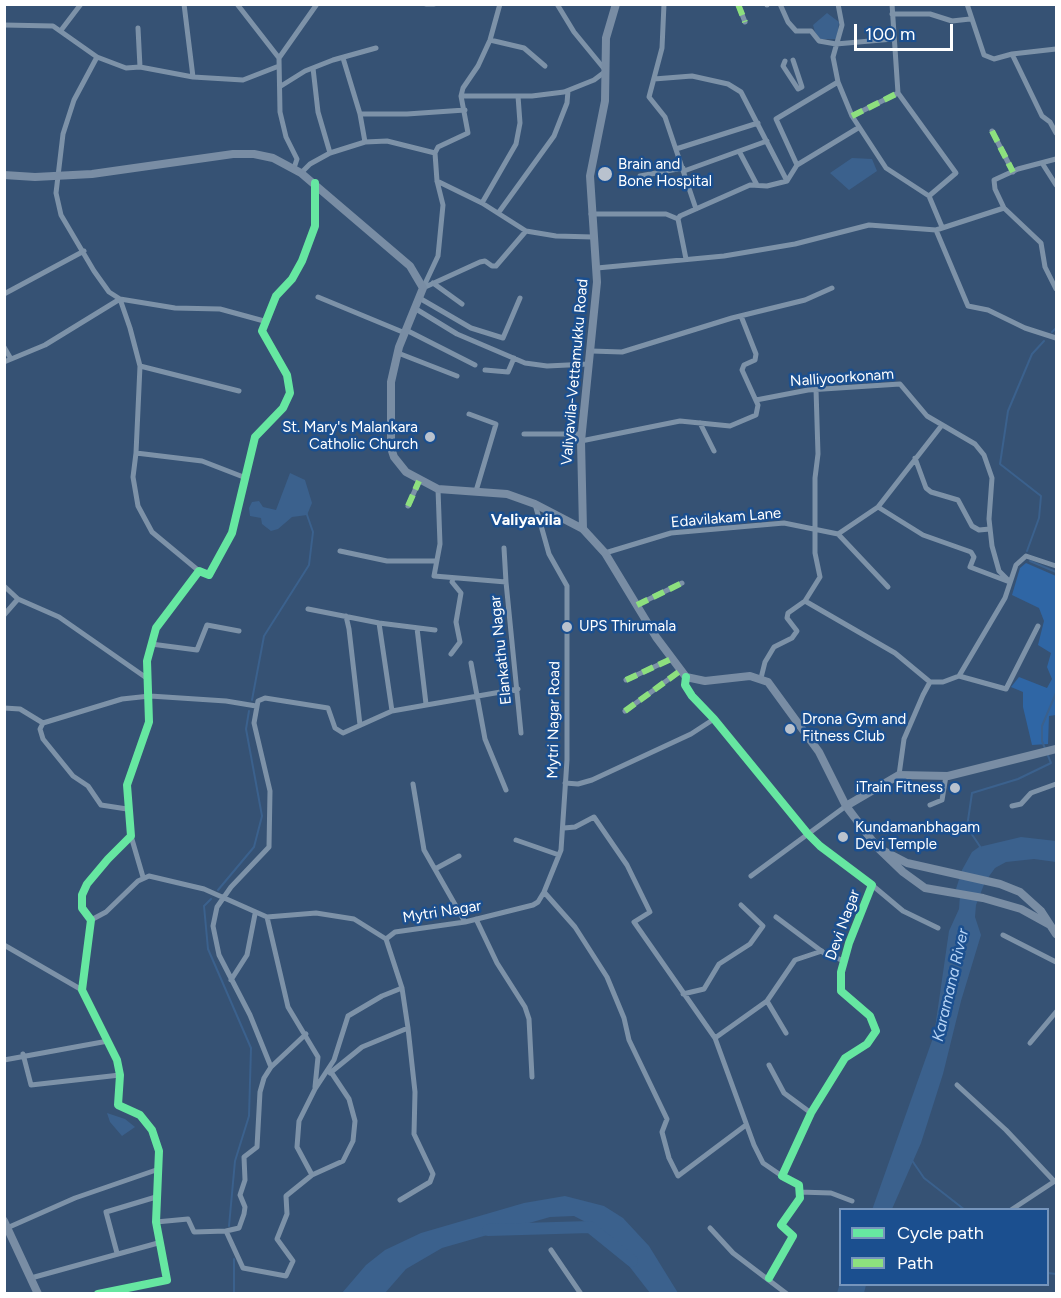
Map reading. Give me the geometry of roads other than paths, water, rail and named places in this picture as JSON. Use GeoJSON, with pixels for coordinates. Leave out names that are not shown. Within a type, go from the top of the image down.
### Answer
{"type":"FeatureCollection","features":[{"type":"Feature","properties":{"kind":"main road","name":"Valiyavila-Vettamukku Road"},"geometry":{"type":"LineString","coordinates":[[583,529],[581,438],[591,351],[597,268],[591,214],[590,176],[605,101],[606,38],[615,4]]}},
{"type":"Feature","properties":{"kind":"main road"},"geometry":{"type":"LineString","coordinates":[[4,175],[92,174],[233,154],[254,154],[302,173],[410,266],[423,288],[421,299],[398,353],[392,382],[391,448],[399,464],[419,481],[438,489],[507,494],[535,504],[583,529],[605,553],[671,659],[683,674],[705,681],[750,676],[768,682],[819,752],[846,806],[877,847],[925,888],[1021,909],[1050,926]]}},
{"type":"Feature","properties":{"kind":"main road"},"geometry":{"type":"LineString","coordinates":[[846,806],[899,775],[946,776],[976,771],[1049,750]]}},
{"type":"Feature","properties":{"kind":"main road"},"geometry":{"type":"LineString","coordinates":[[877,847],[907,863],[1000,884],[1020,892],[1041,910],[1056,934]]}},
{"type":"Feature","properties":{"kind":"main road"},"geometry":{"type":"LineString","coordinates":[[6,1224],[38,1293]]}},
{"type":"Feature","properties":{"kind":"street"},"geometry":{"type":"LineString","coordinates":[[62,30],[81,4]]}},
{"type":"Feature","properties":{"kind":"street"},"geometry":{"type":"LineString","coordinates":[[184,4],[193,77]]}},
{"type":"Feature","properties":{"kind":"street"},"geometry":{"type":"LineString","coordinates":[[237,4],[279,58]]}},
{"type":"Feature","properties":{"kind":"street"},"geometry":{"type":"LineString","coordinates":[[294,168],[297,159],[286,136],[280,112],[279,58],[317,4]]}},
{"type":"Feature","properties":{"kind":"street"},"geometry":{"type":"LineString","coordinates":[[426,4],[434,4]]}},
{"type":"Feature","properties":{"kind":"street"},"geometry":{"type":"LineString","coordinates":[[423,288],[438,256],[443,205],[437,181],[435,153],[438,147],[468,133],[461,96],[490,40],[500,4]]}},
{"type":"Feature","properties":{"kind":"street"},"geometry":{"type":"LineString","coordinates":[[461,96],[518,96],[568,91],[594,80],[606,71],[574,32],[557,4]]}},
{"type":"Feature","properties":{"kind":"street"},"geometry":{"type":"LineString","coordinates":[[664,4],[662,48],[649,97],[662,110],[696,209]]}},
{"type":"Feature","properties":{"kind":"street"},"geometry":{"type":"LineString","coordinates":[[738,4],[745,22]]}},
{"type":"Feature","properties":{"kind":"street"},"geometry":{"type":"LineString","coordinates":[[780,4],[788,22],[796,31],[811,31],[819,40],[836,44],[893,39]]}},
{"type":"Feature","properties":{"kind":"street"},"geometry":{"type":"LineString","coordinates":[[838,4],[842,25],[833,57],[838,82],[852,116],[886,168],[929,196],[968,306],[988,310],[1025,328],[1056,338]]}},
{"type":"Feature","properties":{"kind":"street"},"geometry":{"type":"LineString","coordinates":[[892,4],[898,93],[956,172],[929,196]]}},
{"type":"Feature","properties":{"kind":"street"},"geometry":{"type":"LineString","coordinates":[[967,4],[970,19],[988,58],[1056,49]]}},
{"type":"Feature","properties":{"kind":"street"},"geometry":{"type":"LineString","coordinates":[[892,14],[930,14],[952,21],[970,19]]}},
{"type":"Feature","properties":{"kind":"street"},"geometry":{"type":"LineString","coordinates":[[4,25],[40,24],[62,30],[98,57],[126,68],[140,67],[193,77],[243,80],[279,66]]}},
{"type":"Feature","properties":{"kind":"street"},"geometry":{"type":"LineString","coordinates":[[138,28],[140,67]]}},
{"type":"Feature","properties":{"kind":"street"},"geometry":{"type":"LineString","coordinates":[[490,40],[524,48],[544,66]]}},
{"type":"Feature","properties":{"kind":"street"},"geometry":{"type":"LineString","coordinates":[[281,86],[313,68],[376,48]]}},
{"type":"Feature","properties":{"kind":"street"},"geometry":{"type":"LineString","coordinates":[[1012,54],[1042,116],[1050,122],[1056,133]]}},
{"type":"Feature","properties":{"kind":"street"},"geometry":{"type":"LineString","coordinates":[[98,57],[74,100],[63,134],[57,206],[109,292],[120,299],[176,308],[220,309],[264,321]]}},
{"type":"Feature","properties":{"kind":"street"},"geometry":{"type":"LineString","coordinates":[[343,58],[360,114],[365,142]]}},
{"type":"Feature","properties":{"kind":"street"},"geometry":{"type":"LineString","coordinates":[[784,61],[783,66],[798,89],[802,87],[793,60]]}},
{"type":"Feature","properties":{"kind":"street"},"geometry":{"type":"LineString","coordinates":[[313,68],[318,112],[330,153]]}},
{"type":"Feature","properties":{"kind":"street"},"geometry":{"type":"LineString","coordinates":[[654,80],[692,76],[728,84],[741,92],[787,181]]}},
{"type":"Feature","properties":{"kind":"street"},"geometry":{"type":"LineString","coordinates":[[797,165],[776,119],[838,82]]}},
{"type":"Feature","properties":{"kind":"street"},"geometry":{"type":"LineString","coordinates":[[499,212],[554,136],[567,103],[568,91]]}},
{"type":"Feature","properties":{"kind":"street"},"geometry":{"type":"LineString","coordinates":[[852,116],[898,93]]}},
{"type":"Feature","properties":{"kind":"street"},"geometry":{"type":"LineString","coordinates":[[482,202],[516,144],[520,123],[518,96]]}},
{"type":"Feature","properties":{"kind":"street"},"geometry":{"type":"LineString","coordinates":[[360,114],[408,114],[465,110]]}},
{"type":"Feature","properties":{"kind":"street"},"geometry":{"type":"LineString","coordinates":[[676,149],[758,123]]}},
{"type":"Feature","properties":{"kind":"street"},"geometry":{"type":"LineString","coordinates":[[678,219],[750,185],[767,186],[787,181],[797,165],[858,128]]}},
{"type":"Feature","properties":{"kind":"street"},"geometry":{"type":"LineString","coordinates":[[992,131],[1013,172]]}},
{"type":"Feature","properties":{"kind":"street"},"geometry":{"type":"LineString","coordinates":[[302,173],[310,164],[330,153],[365,142],[387,141],[435,153]]}},
{"type":"Feature","properties":{"kind":"street"},"geometry":{"type":"LineString","coordinates":[[640,176],[683,169],[767,141]]}},
{"type":"Feature","properties":{"kind":"street"},"geometry":{"type":"LineString","coordinates":[[739,151],[757,185]]}},
{"type":"Feature","properties":{"kind":"street"},"geometry":{"type":"LineString","coordinates":[[1056,159],[994,180],[995,189],[1004,208],[1041,243],[1045,267],[1056,289]]}},
{"type":"Feature","properties":{"kind":"street"},"geometry":{"type":"LineString","coordinates":[[1042,163],[1056,185]]}},
{"type":"Feature","properties":{"kind":"street"},"geometry":{"type":"LineString","coordinates":[[437,181],[482,202],[526,231],[556,236],[593,237]]}},
{"type":"Feature","properties":{"kind":"street"},"geometry":{"type":"LineString","coordinates":[[120,299],[140,366],[133,477],[138,506],[152,532],[199,571],[209,575],[232,533],[255,437],[283,408],[290,393],[287,375],[262,331],[264,321],[276,296],[292,279],[302,261],[315,226],[315,183]]}},
{"type":"Feature","properties":{"kind":"street"},"geometry":{"type":"LineString","coordinates":[[597,268],[745,253],[869,225],[939,228],[1004,208]]}},
{"type":"Feature","properties":{"kind":"street"},"geometry":{"type":"LineString","coordinates":[[591,214],[666,214],[678,219]]}},
{"type":"Feature","properties":{"kind":"street"},"geometry":{"type":"LineString","coordinates":[[678,219],[686,258]]}},
{"type":"Feature","properties":{"kind":"street"},"geometry":{"type":"LineString","coordinates":[[423,288],[480,262],[485,261],[496,266],[526,231]]}},
{"type":"Feature","properties":{"kind":"street"},"geometry":{"type":"LineString","coordinates":[[4,294],[84,251]]}},
{"type":"Feature","properties":{"kind":"street"},"geometry":{"type":"LineString","coordinates":[[433,283],[462,304]]}},
{"type":"Feature","properties":{"kind":"street"},"geometry":{"type":"LineString","coordinates":[[591,351],[622,352],[741,316],[805,300],[832,288]]}},
{"type":"Feature","properties":{"kind":"street"},"geometry":{"type":"LineString","coordinates":[[318,297],[406,332],[475,365]]}},
{"type":"Feature","properties":{"kind":"street"},"geometry":{"type":"LineString","coordinates":[[421,299],[471,328],[503,338],[520,298]]}},
{"type":"Feature","properties":{"kind":"street"},"geometry":{"type":"LineString","coordinates":[[4,362],[45,345],[120,299]]}},
{"type":"Feature","properties":{"kind":"street"},"geometry":{"type":"LineString","coordinates":[[416,309],[457,334],[514,358],[547,366],[589,364]]}},
{"type":"Feature","properties":{"kind":"street"},"geometry":{"type":"LineString","coordinates":[[524,434],[581,438],[680,421],[730,426],[756,415],[758,411],[756,400],[742,367],[756,357],[741,316]]}},
{"type":"Feature","properties":{"kind":"street"},"geometry":{"type":"LineString","coordinates":[[4,347],[11,359]]}},
{"type":"Feature","properties":{"kind":"street"},"geometry":{"type":"LineString","coordinates":[[398,353],[457,376]]}},
{"type":"Feature","properties":{"kind":"street"},"geometry":{"type":"LineString","coordinates":[[485,370],[508,372],[514,358]]}},
{"type":"Feature","properties":{"kind":"street"},"geometry":{"type":"LineString","coordinates":[[140,366],[239,391]]}},
{"type":"Feature","properties":{"kind":"street","name":"Nalliyoorkonam"},"geometry":{"type":"LineString","coordinates":[[756,400],[816,389],[900,384],[922,412],[975,444],[988,462],[992,478],[990,529],[999,571],[1010,582]]}},
{"type":"Feature","properties":{"kind":"street"},"geometry":{"type":"LineString","coordinates":[[761,678],[765,662],[774,647],[792,638],[797,631],[787,618],[788,613],[805,601],[820,577],[815,554],[815,478],[818,454],[816,389]]}},
{"type":"Feature","properties":{"kind":"street"},"geometry":{"type":"LineString","coordinates":[[469,414],[496,424],[476,491]]}},
{"type":"Feature","properties":{"kind":"street"},"geometry":{"type":"LineString","coordinates":[[700,423],[714,451]]}},
{"type":"Feature","properties":{"kind":"street"},"geometry":{"type":"LineString","coordinates":[[888,587],[838,534],[878,507],[942,425]]}},
{"type":"Feature","properties":{"kind":"street"},"geometry":{"type":"LineString","coordinates":[[136,453],[202,461],[246,478]]}},
{"type":"Feature","properties":{"kind":"street"},"geometry":{"type":"LineString","coordinates":[[915,458],[926,488],[931,492],[958,500],[972,526],[979,530],[990,529]]}},
{"type":"Feature","properties":{"kind":"street"},"geometry":{"type":"LineString","coordinates":[[408,506],[419,481]]}},
{"type":"Feature","properties":{"kind":"street"},"geometry":{"type":"LineString","coordinates":[[438,489],[440,544],[434,576],[453,578],[452,582],[460,593],[456,621],[460,642],[451,654]]}},
{"type":"Feature","properties":{"kind":"street","name":"Mytri Nagar Road"},"geometry":{"type":"LineString","coordinates":[[535,504],[549,554],[567,586],[564,828],[559,855],[544,892]]}},
{"type":"Feature","properties":{"kind":"street"},"geometry":{"type":"LineString","coordinates":[[878,507],[923,535],[971,552],[974,558],[970,567],[1010,582]]}},
{"type":"Feature","properties":{"kind":"street","name":"Edavilakam Lane"},"geometry":{"type":"LineString","coordinates":[[605,553],[671,533],[719,531],[765,523],[815,528],[838,534]]}},
{"type":"Feature","properties":{"kind":"street"},"geometry":{"type":"LineString","coordinates":[[504,548],[506,582]]}},
{"type":"Feature","properties":{"kind":"street"},"geometry":{"type":"LineString","coordinates":[[340,551],[387,561],[436,561]]}},
{"type":"Feature","properties":{"kind":"street"},"geometry":{"type":"LineString","coordinates":[[958,676],[1005,598],[1016,565],[1026,556],[1056,566]]}},
{"type":"Feature","properties":{"kind":"street"},"geometry":{"type":"LineString","coordinates":[[144,877],[131,836],[127,809],[127,785],[148,722],[151,644],[156,628],[199,571]]}},
{"type":"Feature","properties":{"kind":"street","name":"Elankathu Nagar"},"geometry":{"type":"LineString","coordinates":[[453,578],[506,582],[521,733]]}},
{"type":"Feature","properties":{"kind":"street"},"geometry":{"type":"LineString","coordinates":[[637,605],[682,583]]}},
{"type":"Feature","properties":{"kind":"street"},"geometry":{"type":"LineString","coordinates":[[4,586],[18,599],[59,617],[148,679]]}},
{"type":"Feature","properties":{"kind":"street"},"geometry":{"type":"LineString","coordinates":[[4,615],[18,599]]}},
{"type":"Feature","properties":{"kind":"street"},"geometry":{"type":"LineString","coordinates":[[805,601],[895,653],[930,682],[943,682],[958,676],[1006,689],[1038,626]]}},
{"type":"Feature","properties":{"kind":"street"},"geometry":{"type":"LineString","coordinates":[[308,609],[379,623],[435,630]]}},
{"type":"Feature","properties":{"kind":"street"},"geometry":{"type":"LineString","coordinates":[[346,616],[350,629],[360,725]]}},
{"type":"Feature","properties":{"kind":"street"},"geometry":{"type":"LineString","coordinates":[[379,623],[392,711]]}},
{"type":"Feature","properties":{"kind":"street"},"geometry":{"type":"LineString","coordinates":[[151,644],[197,650],[207,625],[239,631]]}},
{"type":"Feature","properties":{"kind":"street"},"geometry":{"type":"LineString","coordinates":[[417,628],[426,704]]}},
{"type":"Feature","properties":{"kind":"street"},"geometry":{"type":"LineString","coordinates":[[626,681],[671,659]]}},
{"type":"Feature","properties":{"kind":"street"},"geometry":{"type":"LineString","coordinates":[[471,663],[485,739],[506,790]]}},
{"type":"Feature","properties":{"kind":"street"},"geometry":{"type":"LineString","coordinates":[[625,711],[683,674]]}},
{"type":"Feature","properties":{"kind":"street","name":"Devi Nagar"},"geometry":{"type":"LineString","coordinates":[[683,674],[685,685],[692,696],[714,719],[808,834],[872,885],[844,961],[841,991],[870,1016],[876,1031],[867,1044],[845,1058],[812,1113],[782,1176]]}},
{"type":"Feature","properties":{"kind":"street"},"geometry":{"type":"LineString","coordinates":[[899,775],[904,739],[914,711],[930,682]]}},
{"type":"Feature","properties":{"kind":"street"},"geometry":{"type":"LineString","coordinates":[[271,1067],[255,1025],[219,955],[213,932],[214,916],[223,899],[237,878],[263,856],[269,847],[270,791],[255,732],[258,701],[265,698],[330,710],[335,728],[340,733],[392,711],[518,689]]}},
{"type":"Feature","properties":{"kind":"street"},"geometry":{"type":"LineString","coordinates":[[127,809],[101,804],[88,786],[73,776],[44,739],[40,729],[43,723],[122,699],[150,696],[226,701],[256,706]]}},
{"type":"Feature","properties":{"kind":"street"},"geometry":{"type":"LineString","coordinates":[[4,708],[20,709],[43,723]]}},
{"type":"Feature","properties":{"kind":"street"},"geometry":{"type":"LineString","coordinates":[[565,783],[578,784],[592,780],[691,734],[714,719]]}},
{"type":"Feature","properties":{"kind":"street"},"geometry":{"type":"LineString","coordinates":[[930,805],[942,800],[946,776]]}},
{"type":"Feature","properties":{"kind":"street"},"geometry":{"type":"LineString","coordinates":[[1012,806],[1021,804],[1031,793],[1056,783]]}},
{"type":"Feature","properties":{"kind":"street"},"geometry":{"type":"LineString","coordinates":[[412,784],[424,849],[465,922]]}},
{"type":"Feature","properties":{"kind":"street"},"geometry":{"type":"LineString","coordinates":[[751,876],[846,806]]}},
{"type":"Feature","properties":{"kind":"street"},"geometry":{"type":"LineString","coordinates":[[564,828],[575,827],[594,817],[627,865],[650,912],[634,922],[715,1038],[746,1125],[763,1163],[799,1185],[800,1198],[781,1225],[792,1236],[781,1260],[768,1278]]}},
{"type":"Feature","properties":{"kind":"street"},"geometry":{"type":"LineString","coordinates":[[82,990],[91,920],[81,903],[87,884],[131,836]]}},
{"type":"Feature","properties":{"kind":"street"},"geometry":{"type":"LineString","coordinates":[[516,840],[559,855]]}},
{"type":"Feature","properties":{"kind":"street"},"geometry":{"type":"LineString","coordinates":[[435,869],[459,855]]}},
{"type":"Feature","properties":{"kind":"street"},"geometry":{"type":"LineString","coordinates":[[91,920],[106,912],[144,877],[149,876],[198,887],[255,914],[267,917],[316,913],[354,919],[386,939],[402,988],[408,1028],[415,1092],[414,1134],[433,1174],[430,1182],[400,1200]]}},
{"type":"Feature","properties":{"kind":"street"},"geometry":{"type":"LineString","coordinates":[[872,885],[903,911],[938,928]]}},
{"type":"Feature","properties":{"kind":"street"},"geometry":{"type":"LineString","coordinates":[[544,892],[575,927],[607,977],[624,1018],[629,1040],[668,1119],[662,1132],[669,1158],[678,1176],[746,1125]]}},
{"type":"Feature","properties":{"kind":"street","name":"Mytri Nagar"},"geometry":{"type":"LineString","coordinates":[[386,939],[395,932],[465,922],[505,913],[538,902],[544,892]]}},
{"type":"Feature","properties":{"kind":"street"},"geometry":{"type":"LineString","coordinates":[[683,994],[704,989],[719,964],[747,947],[763,926],[741,905]]}},
{"type":"Feature","properties":{"kind":"street"},"geometry":{"type":"LineString","coordinates":[[231,980],[249,949],[255,914]]}},
{"type":"Feature","properties":{"kind":"street"},"geometry":{"type":"LineString","coordinates":[[267,917],[288,1007],[318,1057],[315,1089]]}},
{"type":"Feature","properties":{"kind":"street"},"geometry":{"type":"LineString","coordinates":[[776,917],[822,951],[844,961]]}},
{"type":"Feature","properties":{"kind":"street"},"geometry":{"type":"LineString","coordinates":[[477,919],[497,963],[525,1007],[529,1019],[532,1077]]}},
{"type":"Feature","properties":{"kind":"street"},"geometry":{"type":"LineString","coordinates":[[1003,935],[1056,962]]}},
{"type":"Feature","properties":{"kind":"street"},"geometry":{"type":"LineString","coordinates":[[4,945],[82,990],[117,1060],[120,1075],[118,1105],[140,1114],[152,1130],[159,1150],[156,1222],[158,1243],[167,1280],[98,1293]]}},
{"type":"Feature","properties":{"kind":"street"},"geometry":{"type":"LineString","coordinates":[[715,1038],[767,1001],[795,960],[822,951]]}},
{"type":"Feature","properties":{"kind":"street"},"geometry":{"type":"LineString","coordinates":[[312,1175],[297,1147],[299,1120],[334,1060],[348,1016],[382,996],[402,988]]}},
{"type":"Feature","properties":{"kind":"street"},"geometry":{"type":"LineString","coordinates":[[767,1001],[786,1033]]}},
{"type":"Feature","properties":{"kind":"street"},"geometry":{"type":"LineString","coordinates":[[1029,1043],[1056,1012]]}},
{"type":"Feature","properties":{"kind":"street"},"geometry":{"type":"LineString","coordinates":[[315,1089],[331,1072],[362,1047],[408,1028]]}},
{"type":"Feature","properties":{"kind":"street"},"geometry":{"type":"LineString","coordinates":[[156,1222],[188,1218],[194,1232],[226,1232],[239,1228],[244,1207],[240,1195],[245,1180],[243,1157],[257,1147],[260,1092],[264,1078],[271,1067],[306,1034]]}},
{"type":"Feature","properties":{"kind":"street"},"geometry":{"type":"LineString","coordinates":[[4,1060],[23,1054],[108,1041]]}},
{"type":"Feature","properties":{"kind":"street"},"geometry":{"type":"LineString","coordinates":[[23,1054],[31,1085],[120,1075]]}},
{"type":"Feature","properties":{"kind":"street"},"geometry":{"type":"LineString","coordinates":[[770,1065],[784,1093],[812,1113]]}},
{"type":"Feature","properties":{"kind":"street"},"geometry":{"type":"LineString","coordinates":[[226,1232],[243,1268],[286,1276],[293,1261],[277,1239],[287,1215],[286,1196],[312,1175],[343,1161],[353,1141],[356,1121],[349,1099],[331,1072]]}},
{"type":"Feature","properties":{"kind":"street"},"geometry":{"type":"LineString","coordinates":[[957,1085],[1006,1130],[1055,1181],[1013,1208]]}},
{"type":"Feature","properties":{"kind":"street"},"geometry":{"type":"LineString","coordinates":[[6,1224],[159,1168]]}},
{"type":"Feature","properties":{"kind":"street"},"geometry":{"type":"LineString","coordinates":[[799,1192],[831,1193],[852,1201]]}},
{"type":"Feature","properties":{"kind":"street"},"geometry":{"type":"LineString","coordinates":[[117,1253],[106,1212],[156,1197]]}},
{"type":"Feature","properties":{"kind":"street"},"geometry":{"type":"LineString","coordinates":[[710,1228],[734,1253],[787,1293]]}},
{"type":"Feature","properties":{"kind":"street"},"geometry":{"type":"LineString","coordinates":[[31,1278],[158,1243]]}},
{"type":"Feature","properties":{"kind":"street"},"geometry":{"type":"LineString","coordinates":[[551,1250],[580,1293]]}},
{"type":"Feature","properties":{"kind":"water"},"geometry":{"type":"Polygon","coordinates":[[[827,13],[839,22],[837,39],[820,39],[815,32],[813,25],[827,13]]]}},
{"type":"Feature","properties":{"kind":"water"},"geometry":{"type":"Polygon","coordinates":[[[852,158],[872,159],[877,171],[849,190],[830,173],[852,158]]]}},
{"type":"Feature","properties":{"kind":"water"},"geometry":{"type":"Polygon","coordinates":[[[290,473],[305,480],[312,503],[307,515],[292,517],[278,529],[271,531],[262,524],[261,518],[250,516],[249,508],[252,502],[259,501],[263,507],[276,510],[290,473]]]}},
{"type":"Feature","properties":{"kind":"water"},"geometry":{"type":"Polygon","coordinates":[[[1021,837],[1056,841],[1056,862],[1034,859],[1006,862],[995,868],[985,882],[976,905],[975,917],[981,935],[961,1001],[943,1074],[921,1143],[892,1208],[873,1208],[934,1035],[949,931],[959,909],[960,895],[956,889],[962,870],[972,852],[979,847],[1021,837]]]}},
{"type":"Feature","properties":{"kind":"water"},"geometry":{"type":"Polygon","coordinates":[[[107,1113],[125,1119],[135,1127],[122,1136],[110,1122],[107,1113]]]}},
{"type":"Feature","properties":{"kind":"water"},"geometry":{"type":"Polygon","coordinates":[[[565,1196],[604,1206],[623,1218],[649,1246],[678,1293],[650,1293],[601,1230],[574,1216],[550,1217],[442,1248],[406,1269],[385,1293],[342,1293],[366,1265],[385,1250],[421,1233],[524,1203],[565,1196]]]}},
{"type":"Feature","properties":{"kind":"water"},"geometry":{"type":"Polygon","coordinates":[[[847,1286],[866,1286],[864,1293],[845,1293],[847,1286]]]}},
{"type":"Feature","properties":{"kind":"waterway"},"geometry":{"type":"LineString","coordinates":[[1052,332],[1056,328]]}},
{"type":"Feature","properties":{"kind":"waterway"},"geometry":{"type":"LineString","coordinates":[[1027,551],[1039,518],[1041,496],[1000,464],[1008,411],[1032,354],[1044,341]]}},
{"type":"Feature","properties":{"kind":"waterway"},"geometry":{"type":"LineString","coordinates":[[252,700],[264,636],[309,565],[313,532],[306,512]]}},
{"type":"Feature","properties":{"kind":"waterway"},"geometry":{"type":"LineString","coordinates":[[1030,561],[1056,572]]}},
{"type":"Feature","properties":{"kind":"waterway"},"geometry":{"type":"LineString","coordinates":[[981,848],[967,827],[972,793],[1018,779],[1051,763],[1042,741],[1042,726],[1056,693]]}},
{"type":"Feature","properties":{"kind":"waterway"},"geometry":{"type":"LineString","coordinates":[[218,890],[254,847],[262,816],[246,729],[249,711]]}},
{"type":"Feature","properties":{"kind":"waterway"},"geometry":{"type":"LineString","coordinates":[[211,899],[204,906],[208,949],[251,1048],[249,1116],[235,1161],[229,1226]]}},
{"type":"Feature","properties":{"kind":"waterway"},"geometry":{"type":"LineString","coordinates":[[911,1159],[924,1178],[962,1208]]}},
{"type":"Feature","properties":{"kind":"waterway","name":"Karamana River"},"geometry":{"type":"LineString","coordinates":[[488,1230],[590,1227],[632,1261]]}},
{"type":"Feature","properties":{"kind":"waterway"},"geometry":{"type":"LineString","coordinates":[[234,1259],[234,1294]]}},
{"type":"Feature","properties":{"kind":"waterway"},"geometry":{"type":"LineString","coordinates":[[1049,1273],[1056,1274]]}},
{"type":"Feature","properties":{"kind":"waterway","name":"Karamana River"},"geometry":{"type":"LineString","coordinates":[[843,1294],[845,1286]]}},
{"type":"Feature","properties":{"kind":"place","name":"Brain and Bone Hospital"},"geometry":{"type":"Point","coordinates":[605,174]}},
{"type":"Feature","properties":{"kind":"place","name":"St. Mary's Malankara Catholic Church"},"geometry":{"type":"Point","coordinates":[430,437]}},
{"type":"Feature","properties":{"kind":"place","name":"UPS Thirumala"},"geometry":{"type":"Point","coordinates":[567,627]}},
{"type":"Feature","properties":{"kind":"place","name":"Drona Gym and Fitness Club"},"geometry":{"type":"Point","coordinates":[790,729]}},
{"type":"Feature","properties":{"kind":"place","name":"iTrain Fitness"},"geometry":{"type":"Point","coordinates":[955,788]}},
{"type":"Feature","properties":{"kind":"place","name":"Kundamanbhagam Devi Temple"},"geometry":{"type":"Point","coordinates":[843,837]}},
{"type":"Feature","properties":{"kind":"district","name":"Valiyavila"},"geometry":{"type":"Point","coordinates":[526,520]}}]}
